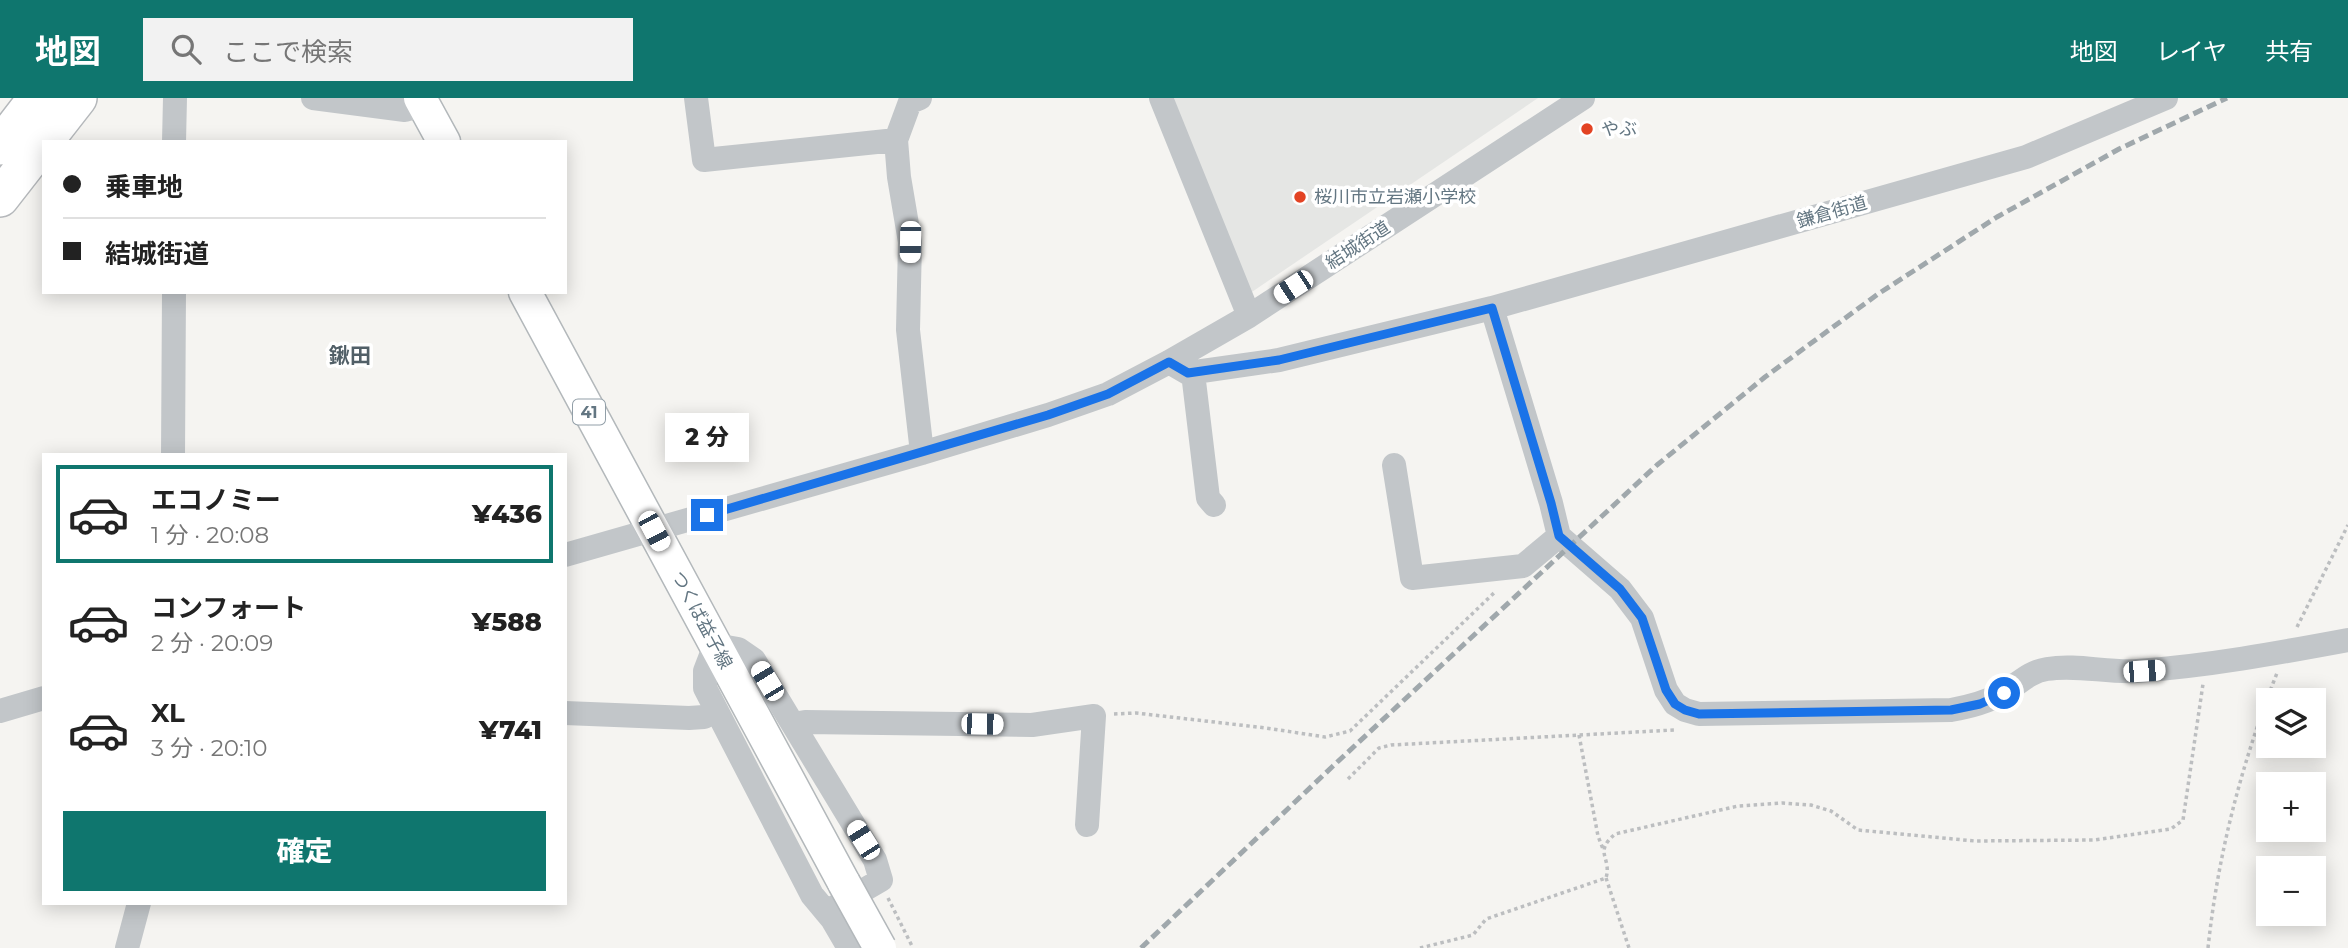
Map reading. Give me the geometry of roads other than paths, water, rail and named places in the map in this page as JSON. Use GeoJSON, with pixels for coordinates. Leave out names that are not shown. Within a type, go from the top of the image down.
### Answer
{"type":"FeatureCollection","features":[{"type":"Feature","properties":{"kind":"highway"},"geometry":{"type":"LineString","coordinates":[[0,146],[37,98]]}},
{"type":"Feature","properties":{"kind":"highway"},"geometry":{"type":"LineString","coordinates":[[45,140],[78,98]]}},
{"type":"Feature","properties":{"kind":"highway"},"geometry":{"type":"LineString","coordinates":[[0,198],[42,144]]}},
{"type":"Feature","properties":{"kind":"main road"},"geometry":{"type":"LineString","coordinates":[[422,102],[442,140]]}},
{"type":"Feature","properties":{"kind":"main road","name":"つくば益子線"},"geometry":{"type":"LineString","coordinates":[[526,294],[880,948]]}},
{"type":"Feature","properties":{"kind":"street"},"geometry":{"type":"LineString","coordinates":[[174,98],[174,140]]}},
{"type":"Feature","properties":{"kind":"street"},"geometry":{"type":"LineString","coordinates":[[313,98],[405,110],[422,102]]}},
{"type":"Feature","properties":{"kind":"street"},"geometry":{"type":"LineString","coordinates":[[696,98],[704,160],[897,140]]}},
{"type":"Feature","properties":{"kind":"street"},"geometry":{"type":"LineString","coordinates":[[920,98],[910,102],[897,140],[910,242],[908,330],[922,453]]}},
{"type":"Feature","properties":{"kind":"street"},"geometry":{"type":"LineString","coordinates":[[1161,98],[1249,316]]}},
{"type":"Feature","properties":{"kind":"street","name":"結城街道"},"geometry":{"type":"LineString","coordinates":[[567,554],[922,453],[1108,394],[1249,316],[1584,98]]}},
{"type":"Feature","properties":{"kind":"street","name":"鎌倉街道"},"geometry":{"type":"LineString","coordinates":[[1193,373],[1279,360],[1492,308],[2026,157],[2115,109],[2166,98]]}},
{"type":"Feature","properties":{"kind":"street"},"geometry":{"type":"LineString","coordinates":[[173,453],[174,294]]}},
{"type":"Feature","properties":{"kind":"street"},"geometry":{"type":"LineString","coordinates":[[1492,308],[1548,490],[1559,536],[1620,589],[1642,618],[1666,690],[1675,704],[1685,710],[1699,714],[1951,710],[1980,704],[2004,693],[2031,673],[2045,669],[2075,667],[2124,672],[2204,664],[2348,640]]}},
{"type":"Feature","properties":{"kind":"street"},"geometry":{"type":"LineString","coordinates":[[1169,362],[1193,373],[1208,498],[1214,505]]}},
{"type":"Feature","properties":{"kind":"street"},"geometry":{"type":"LineString","coordinates":[[1394,465],[1412,578],[1523,566],[1559,536]]}},
{"type":"Feature","properties":{"kind":"street"},"geometry":{"type":"LineString","coordinates":[[825,912],[881,880],[875,860],[754,660],[738,649],[715,645],[703,679],[705,688],[812,895],[849,948]]}},
{"type":"Feature","properties":{"kind":"street"},"geometry":{"type":"LineString","coordinates":[[0,711],[42,699]]}},
{"type":"Feature","properties":{"kind":"street"},"geometry":{"type":"LineString","coordinates":[[567,713],[690,718],[704,717],[716,710]]}},
{"type":"Feature","properties":{"kind":"street"},"geometry":{"type":"LineString","coordinates":[[793,724],[1032,725],[1094,716],[1087,825]]}},
{"type":"Feature","properties":{"kind":"street"},"geometry":{"type":"LineString","coordinates":[[127,948],[138,905]]}},
{"type":"Feature","properties":{"kind":"railway"},"geometry":{"type":"LineString","coordinates":[[1141,948],[1657,465],[1765,377],[1878,294],[1997,217],[2119,149],[2227,98]]}},
{"type":"Feature","properties":{"kind":"place","name":"やぶ"},"geometry":{"type":"Point","coordinates":[1587,129]}},
{"type":"Feature","properties":{"kind":"place","name":"桜川市立岩瀬小学校"},"geometry":{"type":"Point","coordinates":[1300,197]}},
{"type":"Feature","properties":{"kind":"district","name":"鍬田"},"geometry":{"type":"Point","coordinates":[350,355]}}]}
